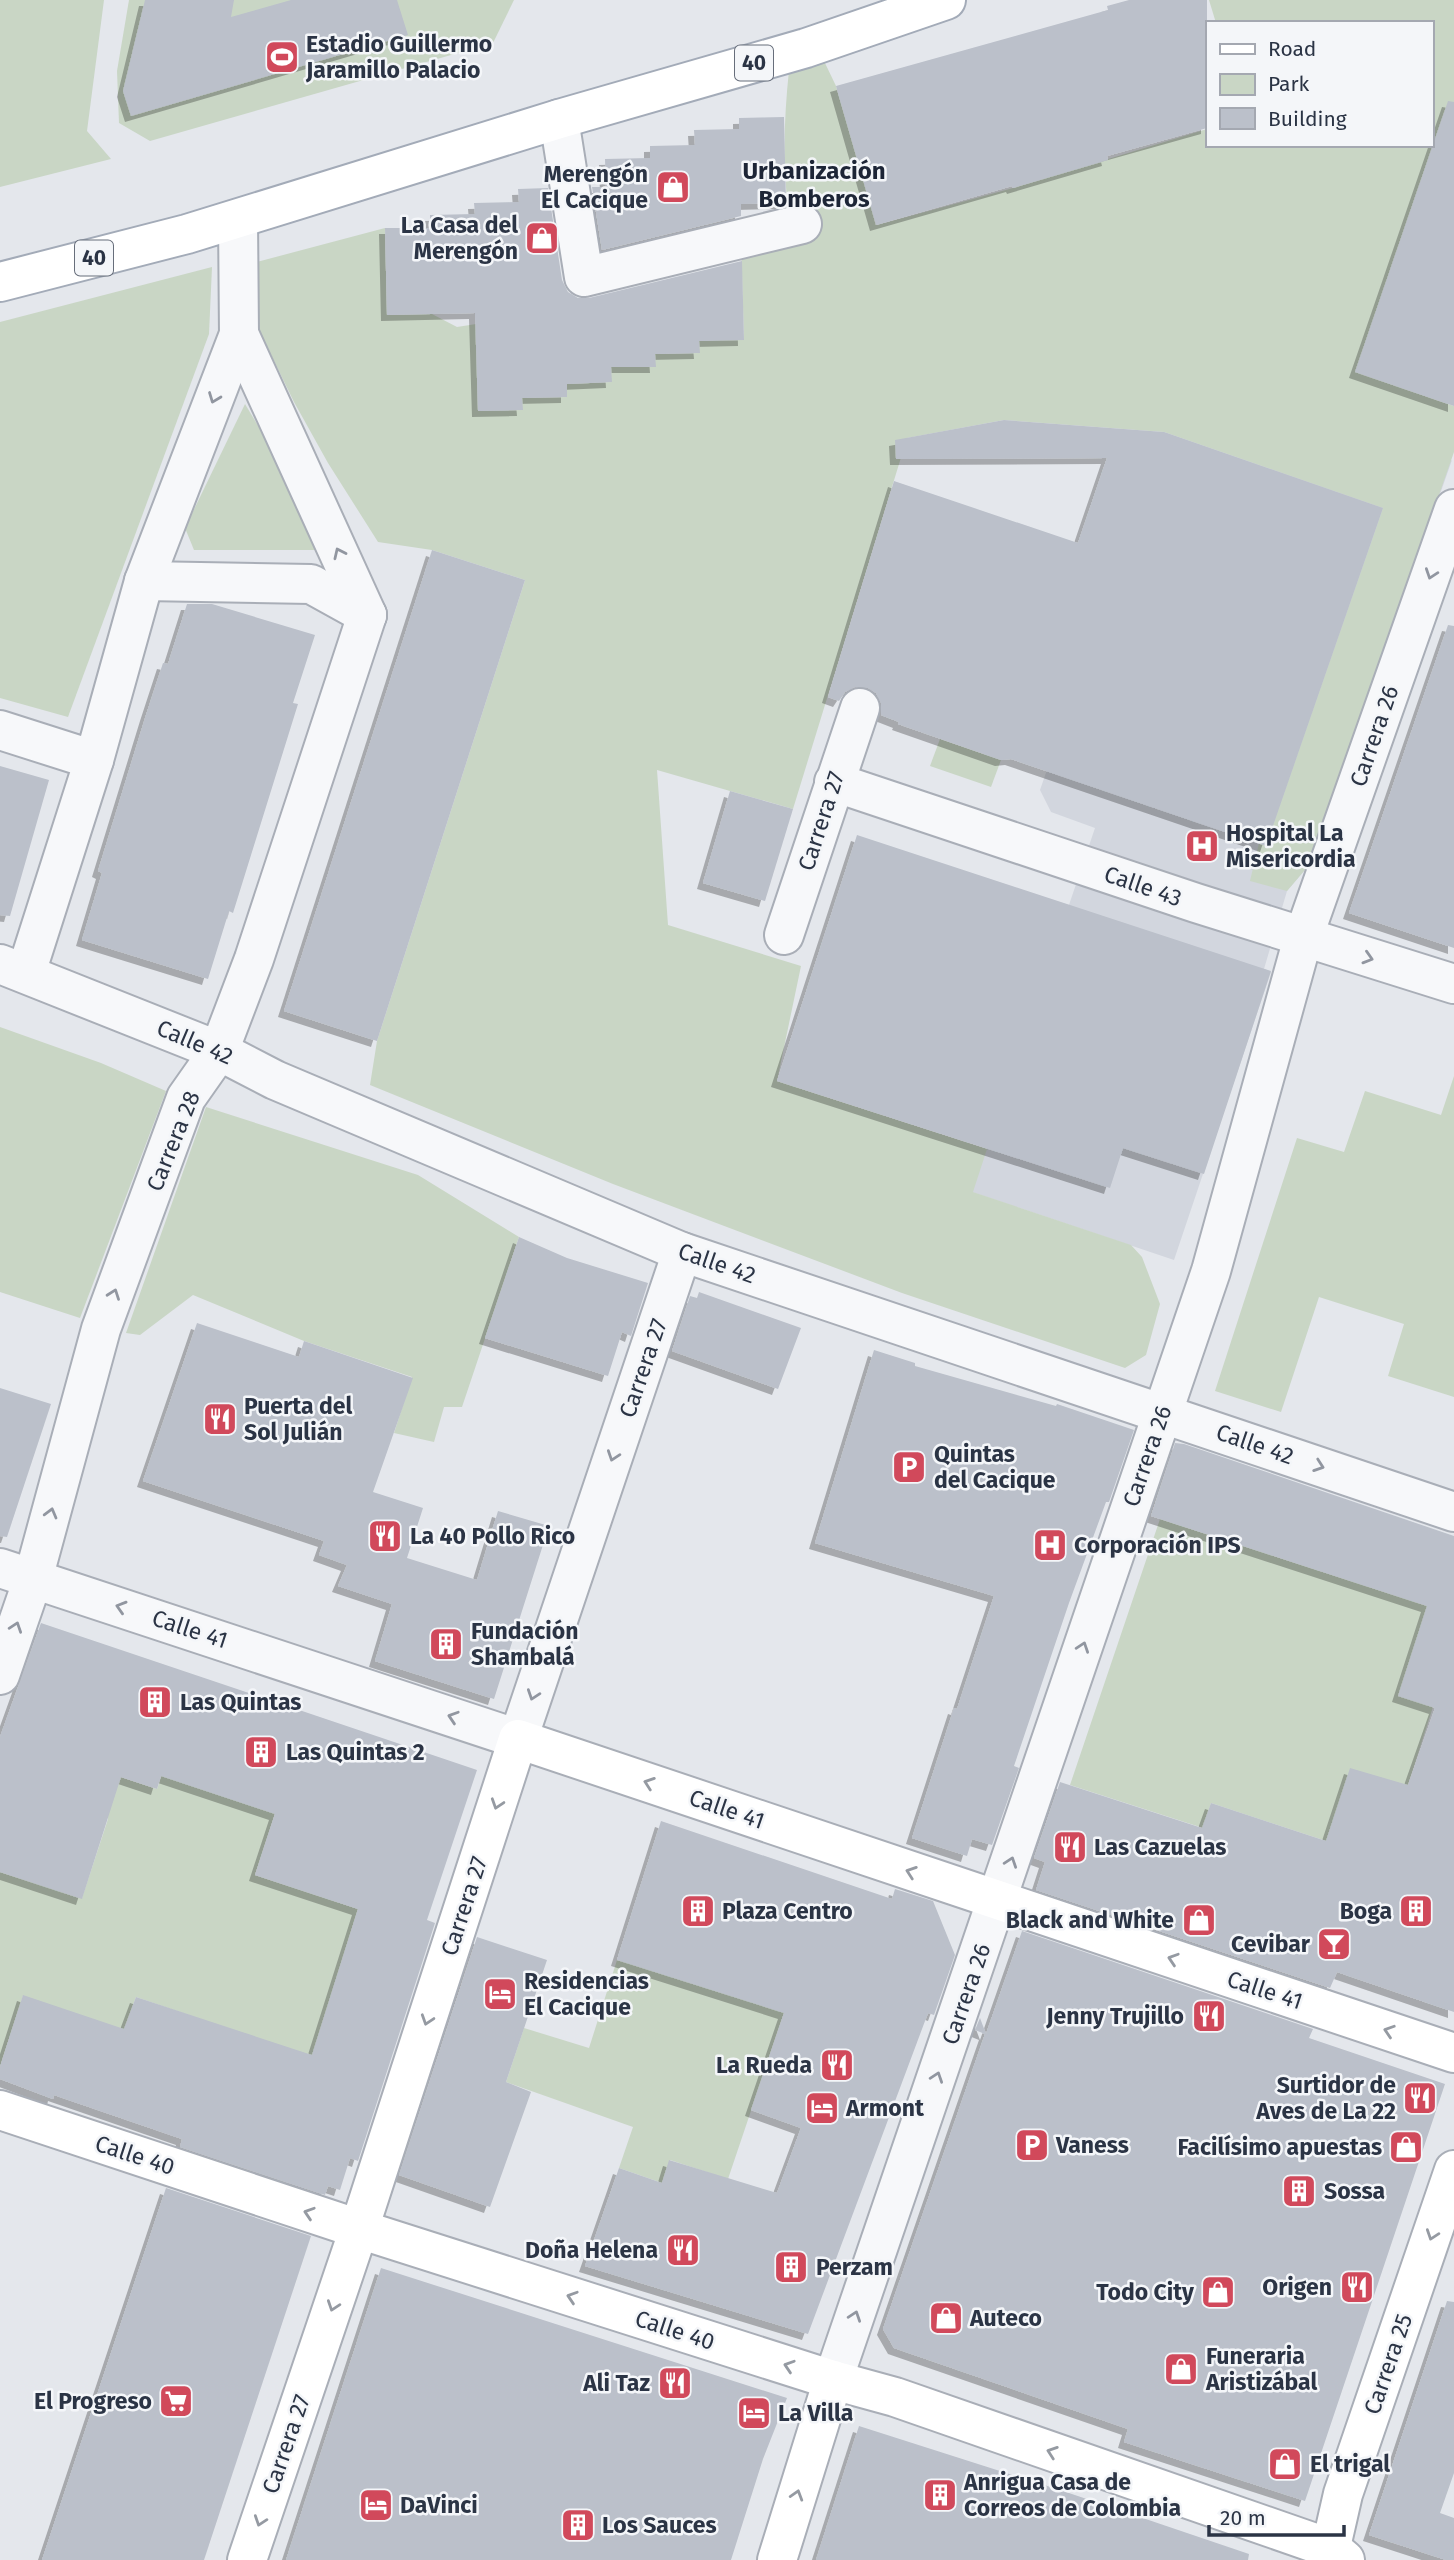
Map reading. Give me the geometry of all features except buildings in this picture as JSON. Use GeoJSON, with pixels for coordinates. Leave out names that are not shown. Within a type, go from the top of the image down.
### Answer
{"type":"FeatureCollection","features":[{"type":"Feature","properties":{"kind":"main road","name":"40"},"geometry":{"type":"LineString","coordinates":[[0,282],[238,219],[559,119],[806,48],[946,0]]}},
{"type":"Feature","properties":{"kind":"main road","name":"Calle 41"},"geometry":{"type":"LineString","coordinates":[[518,1739],[1454,2053]]}},
{"type":"Feature","properties":{"kind":"main road","name":"Carrera 27"},"geometry":{"type":"LineString","coordinates":[[247,2560],[359,2229],[518,1739]]}},
{"type":"Feature","properties":{"kind":"main road","name":"Calle 40"},"geometry":{"type":"LineString","coordinates":[[0,2110],[359,2229],[895,2398],[1335,2556]]}},
{"type":"Feature","properties":{"kind":"main road","name":"Carrera 25"},"geometry":{"type":"LineString","coordinates":[[1335,2556],[1343,2494],[1454,2170]]}},
{"type":"Feature","properties":{"kind":"main road","name":"Carrera 26"},"geometry":{"type":"LineString","coordinates":[[777,2560],[832,2380]]}},
{"type":"Feature","properties":{"kind":"street"},"geometry":{"type":"LineString","coordinates":[[559,119],[584,277],[802,223]]}},
{"type":"Feature","properties":{"kind":"street"},"geometry":{"type":"LineString","coordinates":[[13,968],[94,760],[144,581],[239,334],[238,219]]}},
{"type":"Feature","properties":{"kind":"street"},"geometry":{"type":"LineString","coordinates":[[239,334],[368,615]]}},
{"type":"Feature","properties":{"kind":"street","name":"Carrera 26"},"geometry":{"type":"LineString","coordinates":[[832,2380],[998,1901],[1211,1271],[1303,938],[1454,509]]}},
{"type":"Feature","properties":{"kind":"street"},"geometry":{"type":"LineString","coordinates":[[144,581],[311,584],[368,615]]}},
{"type":"Feature","properties":{"kind":"street","name":"Carrera 28"},"geometry":{"type":"LineString","coordinates":[[0,1675],[16,1573],[101,1329],[186,1098],[219,1051],[254,959],[368,615]]}},
{"type":"Feature","properties":{"kind":"street","name":"Carrera 27"},"geometry":{"type":"LineString","coordinates":[[784,935],[860,708]]}},
{"type":"Feature","properties":{"kind":"street"},"geometry":{"type":"LineString","coordinates":[[0,730],[94,760]]}},
{"type":"Feature","properties":{"kind":"street","name":"Calle 43"},"geometry":{"type":"LineString","coordinates":[[834,782],[1303,938],[1454,984]]}},
{"type":"Feature","properties":{"kind":"street","name":"Calle 42"},"geometry":{"type":"LineString","coordinates":[[13,968],[219,1051],[275,1080],[682,1252],[1454,1512]]}},
{"type":"Feature","properties":{"kind":"street","name":"Carrera 27"},"geometry":{"type":"LineString","coordinates":[[518,1739],[682,1252]]}},
{"type":"Feature","properties":{"kind":"street","name":"Calle 41"},"geometry":{"type":"LineString","coordinates":[[16,1573],[518,1739]]}},
{"type":"Feature","properties":{"kind":"shaded area","name":"Hospital La Misericordia"},"geometry":{"type":"Polygon","coordinates":[[[1164,432],[1383,507],[1452,460],[1310,864],[1287,891],[1264,969],[1271,972],[1174,1260],[972,1192],[1095,828],[1051,812],[1040,790],[1164,432]]]}},
{"type":"Feature","properties":{"kind":"green space"},"geometry":{"type":"Polygon","coordinates":[[[0,0],[104,0],[87,131],[111,159],[0,187],[0,0]]]}},
{"type":"Feature","properties":{"kind":"green space","name":"Estadio Guillermo Jaramillo Palacio"},"geometry":{"type":"Polygon","coordinates":[[[129,0],[514,0],[493,43],[150,141],[119,123],[117,71],[129,0]]]}},
{"type":"Feature","properties":{"kind":"green space"},"geometry":{"type":"Polygon","coordinates":[[[1209,0],[1454,0],[1454,103],[1356,372],[1454,406],[1454,452],[1310,864],[1287,891],[1250,881],[1259,843],[1266,845],[1383,508],[1164,432],[1004,420],[907,438],[793,809],[657,770],[668,925],[801,966],[777,1081],[987,1149],[973,1192],[1131,1245],[1142,1257],[1160,1304],[1146,1355],[1125,1368],[902,1293],[613,1184],[370,1085],[377,1041],[525,580],[432,550],[378,542],[328,463],[294,402],[258,328],[253,263],[385,228],[387,315],[432,314],[457,327],[476,324],[478,411],[522,410],[522,398],[567,397],[567,384],[611,382],[611,367],[655,367],[655,354],[699,353],[699,341],[744,339],[741,242],[793,240],[785,155],[789,70],[824,61],[836,86],[877,225],[1013,188],[1206,129],[1206,147],[1433,147],[1433,21],[1215,21],[1209,0]]]}},
{"type":"Feature","properties":{"kind":"green space"},"geometry":{"type":"Polygon","coordinates":[[[212,267],[209,334],[68,717],[0,698],[0,322],[212,267]]]}},
{"type":"Feature","properties":{"kind":"green space"},"geometry":{"type":"Polygon","coordinates":[[[245,404],[299,494],[316,550],[194,550],[185,528],[245,404]]]}},
{"type":"Feature","properties":{"kind":"green space"},"geometry":{"type":"Polygon","coordinates":[[[940,739],[1001,760],[991,787],[930,766],[940,739]]]}},
{"type":"Feature","properties":{"kind":"green space"},"geometry":{"type":"Polygon","coordinates":[[[0,1027],[101,1063],[166,1091],[80,1318],[0,1292],[0,1027]]]}},
{"type":"Feature","properties":{"kind":"green space"},"geometry":{"type":"Polygon","coordinates":[[[1454,1076],[1454,1397],[1388,1376],[1404,1324],[1319,1297],[1281,1412],[1215,1391],[1297,1138],[1344,1152],[1365,1091],[1441,1115],[1454,1076]]]}},
{"type":"Feature","properties":{"kind":"green space"},"geometry":{"type":"Polygon","coordinates":[[[206,1107],[418,1175],[519,1237],[462,1407],[444,1407],[434,1442],[394,1433],[412,1377],[304,1341],[193,1295],[140,1335],[126,1333],[206,1107]]]}},
{"type":"Feature","properties":{"kind":"green space"},"geometry":{"type":"Polygon","coordinates":[[[1160,1519],[1428,1606],[1433,1707],[1408,1785],[1326,1841],[1211,1803],[1203,1828],[1070,1785],[1160,1519]]]}},
{"type":"Feature","properties":{"kind":"green space"},"geometry":{"type":"Polygon","coordinates":[[[102,1771],[157,1789],[162,1774],[275,1813],[255,1875],[358,1909],[312,2057],[136,1997],[102,2092],[23,1996],[0,2066],[0,1872],[82,1898],[108,1819],[102,1771]]]}},
{"type":"Feature","properties":{"kind":"green space"},"geometry":{"type":"Polygon","coordinates":[[[617,1960],[789,1998],[728,2179],[670,2160],[662,2183],[619,2168],[633,2127],[506,2082],[524,2028],[589,2048],[617,1960]]]}},
{"type":"Feature","properties":{"kind":"place","name":"Estadio Guillermo Jaramillo Palacio"},"geometry":{"type":"Point","coordinates":[282,57]}},
{"type":"Feature","properties":{"kind":"place","name":"Merengón El Cacique"},"geometry":{"type":"Point","coordinates":[673,187]}},
{"type":"Feature","properties":{"kind":"place","name":"La Casa del Merengón"},"geometry":{"type":"Point","coordinates":[542,238]}},
{"type":"Feature","properties":{"kind":"place","name":"Hospital La Misericordia"},"geometry":{"type":"Point","coordinates":[1202,846]}},
{"type":"Feature","properties":{"kind":"place","name":"Puerta del Sol Julián"},"geometry":{"type":"Point","coordinates":[220,1419]}},
{"type":"Feature","properties":{"kind":"place","name":"Quintas del Cacique"},"geometry":{"type":"Point","coordinates":[909,1467]}},
{"type":"Feature","properties":{"kind":"place","name":"La 40 Pollo Rico"},"geometry":{"type":"Point","coordinates":[385,1536]}},
{"type":"Feature","properties":{"kind":"place","name":"Corporación IPS"},"geometry":{"type":"Point","coordinates":[1050,1545]}},
{"type":"Feature","properties":{"kind":"place","name":"Fundación Shambalá"},"geometry":{"type":"Point","coordinates":[446,1644]}},
{"type":"Feature","properties":{"kind":"place","name":"Las Quintas"},"geometry":{"type":"Point","coordinates":[155,1702]}},
{"type":"Feature","properties":{"kind":"place","name":"Las Quintas 2"},"geometry":{"type":"Point","coordinates":[261,1752]}},
{"type":"Feature","properties":{"kind":"place","name":"Las Cazuelas"},"geometry":{"type":"Point","coordinates":[1070,1847]}},
{"type":"Feature","properties":{"kind":"place","name":"Plaza Centro"},"geometry":{"type":"Point","coordinates":[698,1911]}},
{"type":"Feature","properties":{"kind":"place","name":"Boga"},"geometry":{"type":"Point","coordinates":[1416,1911]}},
{"type":"Feature","properties":{"kind":"place","name":"Black and White"},"geometry":{"type":"Point","coordinates":[1199,1920]}},
{"type":"Feature","properties":{"kind":"place","name":"Cevibar"},"geometry":{"type":"Point","coordinates":[1334,1944]}},
{"type":"Feature","properties":{"kind":"place","name":"Residencias El Cacique"},"geometry":{"type":"Point","coordinates":[500,1994]}},
{"type":"Feature","properties":{"kind":"place","name":"Jenny Trujillo"},"geometry":{"type":"Point","coordinates":[1209,2016]}},
{"type":"Feature","properties":{"kind":"place","name":"La Rueda"},"geometry":{"type":"Point","coordinates":[837,2065]}},
{"type":"Feature","properties":{"kind":"place","name":"Surtidor de Aves de La 22"},"geometry":{"type":"Point","coordinates":[1420,2098]}},
{"type":"Feature","properties":{"kind":"place","name":"Armont"},"geometry":{"type":"Point","coordinates":[822,2108]}},
{"type":"Feature","properties":{"kind":"place","name":"Vaness"},"geometry":{"type":"Point","coordinates":[1032,2145]}},
{"type":"Feature","properties":{"kind":"place","name":"Facilísimo apuestas"},"geometry":{"type":"Point","coordinates":[1406,2147]}},
{"type":"Feature","properties":{"kind":"place","name":"Sossa"},"geometry":{"type":"Point","coordinates":[1299,2191]}},
{"type":"Feature","properties":{"kind":"place","name":"Doña Helena"},"geometry":{"type":"Point","coordinates":[683,2250]}},
{"type":"Feature","properties":{"kind":"place","name":"Perzam"},"geometry":{"type":"Point","coordinates":[791,2267]}},
{"type":"Feature","properties":{"kind":"place","name":"Origen"},"geometry":{"type":"Point","coordinates":[1357,2287]}},
{"type":"Feature","properties":{"kind":"place","name":"Todo City"},"geometry":{"type":"Point","coordinates":[1218,2292]}},
{"type":"Feature","properties":{"kind":"place","name":"Auteco"},"geometry":{"type":"Point","coordinates":[946,2318]}},
{"type":"Feature","properties":{"kind":"place","name":"Funeraria Aristizábal"},"geometry":{"type":"Point","coordinates":[1181,2369]}},
{"type":"Feature","properties":{"kind":"place","name":"Ali Taz"},"geometry":{"type":"Point","coordinates":[675,2383]}},
{"type":"Feature","properties":{"kind":"place","name":"El Progreso"},"geometry":{"type":"Point","coordinates":[176,2401]}},
{"type":"Feature","properties":{"kind":"place","name":"La Villa"},"geometry":{"type":"Point","coordinates":[754,2413]}},
{"type":"Feature","properties":{"kind":"place","name":"El trigal"},"geometry":{"type":"Point","coordinates":[1285,2464]}},
{"type":"Feature","properties":{"kind":"place","name":"Anrigua Casa de Correos de Colombia"},"geometry":{"type":"Point","coordinates":[940,2495]}},
{"type":"Feature","properties":{"kind":"place","name":"DaVinci"},"geometry":{"type":"Point","coordinates":[376,2505]}},
{"type":"Feature","properties":{"kind":"place","name":"Los Sauces"},"geometry":{"type":"Point","coordinates":[578,2525]}},
{"type":"Feature","properties":{"kind":"district","name":"Urbanización Bomberos"},"geometry":{"type":"Point","coordinates":[814,185]}}]}
